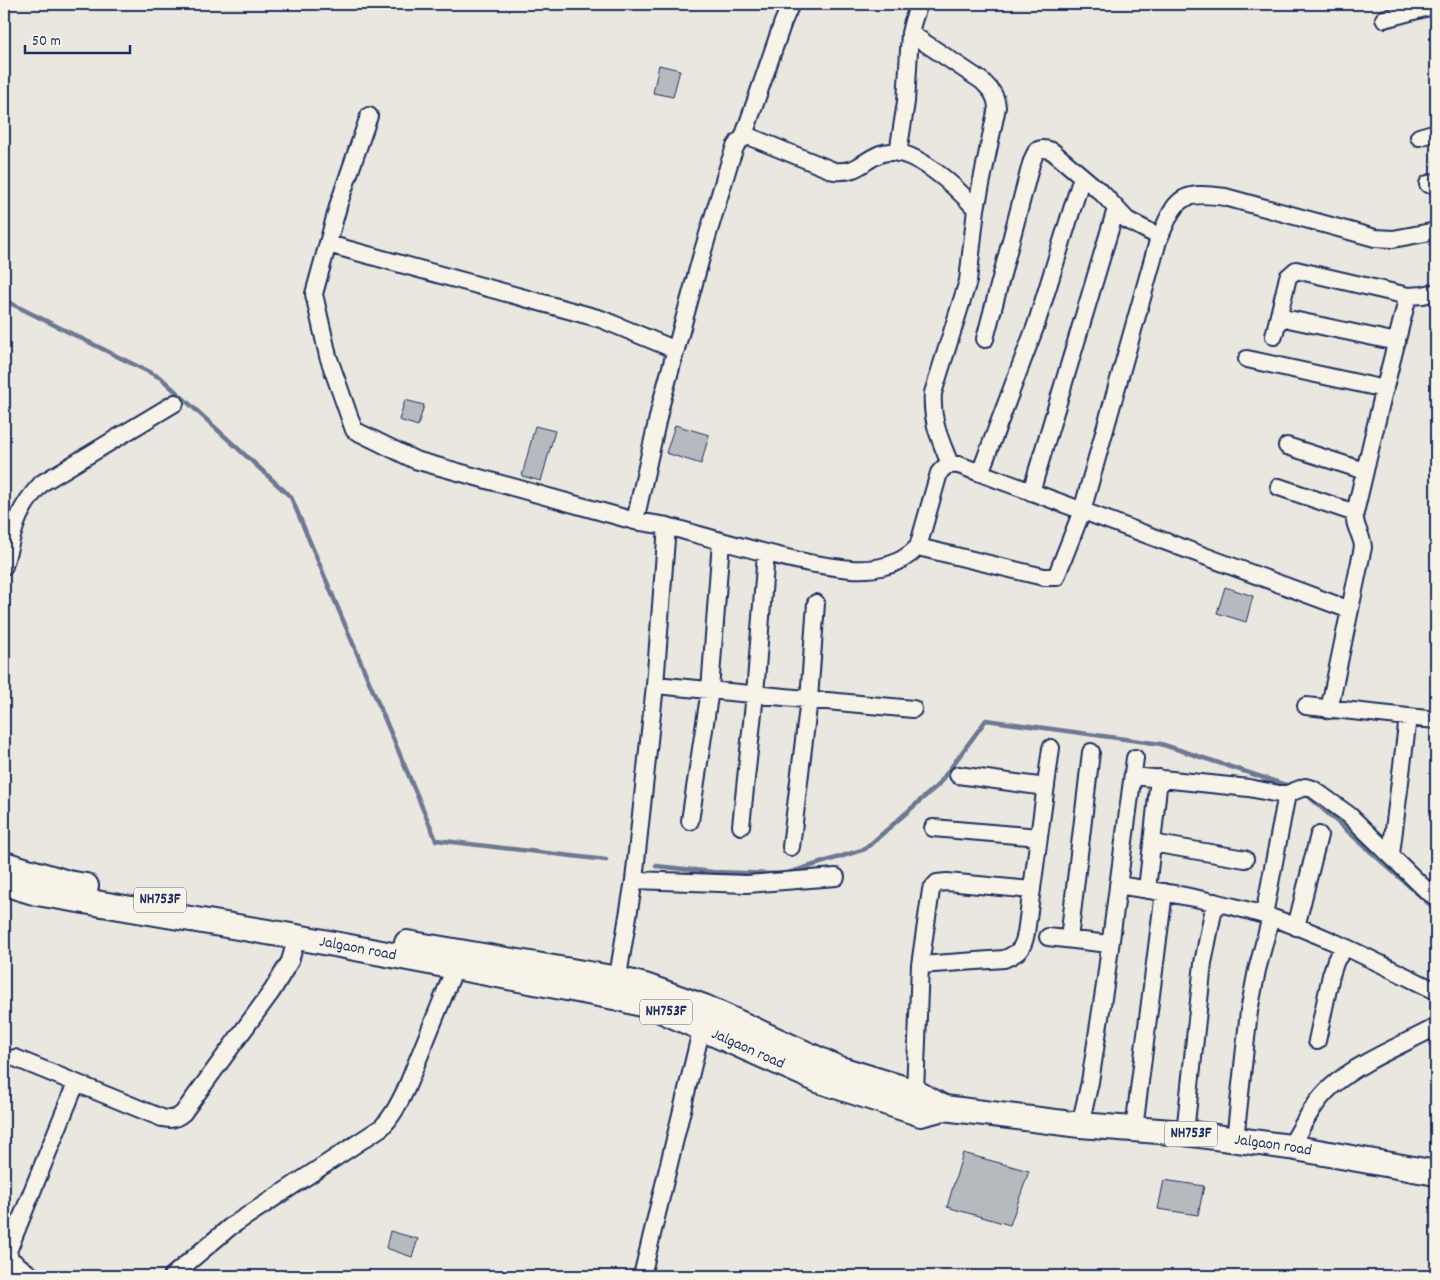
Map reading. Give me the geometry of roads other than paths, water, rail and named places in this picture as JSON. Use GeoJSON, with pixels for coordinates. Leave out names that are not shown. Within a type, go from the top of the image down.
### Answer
{"type":"FeatureCollection","features":[{"type":"Feature","properties":{"kind":"highway","name":"NH753F"},"geometry":{"type":"LineString","coordinates":[[4,864],[68,883],[103,897]]}},
{"type":"Feature","properties":{"kind":"highway","name":"Jalgaon road"},"geometry":{"type":"LineString","coordinates":[[4,883],[37,893],[103,897],[311,936],[457,959],[616,988],[656,1008],[706,1018],[818,1080],[921,1114],[944,1108],[1080,1125],[1186,1133],[1290,1148],[1436,1173]]}},
{"type":"Feature","properties":{"kind":"highway","name":"NH753F"},"geometry":{"type":"LineString","coordinates":[[706,1018],[837,1068],[915,1092],[944,1108]]}},
{"type":"Feature","properties":{"kind":"street"},"geometry":{"type":"LineString","coordinates":[[635,521],[661,404],[734,147],[743,138],[782,22],[791,4]]}},
{"type":"Feature","properties":{"kind":"street"},"geometry":{"type":"LineString","coordinates":[[898,153],[906,102],[910,33],[920,4]]}},
{"type":"Feature","properties":{"kind":"street"},"geometry":{"type":"LineString","coordinates":[[1384,19],[1436,5]]}},
{"type":"Feature","properties":{"kind":"street"},"geometry":{"type":"LineString","coordinates":[[910,33],[982,81],[992,90],[996,98],[997,107],[976,209],[968,281],[933,393],[932,409],[935,424],[950,464]]}},
{"type":"Feature","properties":{"kind":"street"},"geometry":{"type":"LineString","coordinates":[[369,116],[339,203],[314,294],[328,356],[354,430],[415,460],[635,521],[667,526],[766,553],[833,567],[865,569],[898,562],[918,546],[937,479],[944,466],[950,464],[959,465],[1350,610]]}},
{"type":"Feature","properties":{"kind":"street"},"geometry":{"type":"LineString","coordinates":[[1418,137],[1436,132]]}},
{"type":"Feature","properties":{"kind":"street"},"geometry":{"type":"LineString","coordinates":[[743,138],[748,136],[834,171],[844,172],[852,170],[887,152],[909,155],[958,190],[976,209]]}},
{"type":"Feature","properties":{"kind":"street"},"geometry":{"type":"LineString","coordinates":[[985,339],[1035,152],[1043,148],[1052,151],[1103,194],[1127,220],[1160,237]]}},
{"type":"Feature","properties":{"kind":"street"},"geometry":{"type":"LineString","coordinates":[[980,473],[1036,325],[1082,177]]}},
{"type":"Feature","properties":{"kind":"street"},"geometry":{"type":"LineString","coordinates":[[918,546],[1050,578],[1056,577],[1082,511],[1160,237],[1170,214],[1178,203],[1190,195],[1225,197],[1375,238],[1393,239],[1436,231]]}},
{"type":"Feature","properties":{"kind":"street"},"geometry":{"type":"LineString","coordinates":[[1031,492],[1116,209]]}},
{"type":"Feature","properties":{"kind":"street"},"geometry":{"type":"LineString","coordinates":[[328,244],[601,319],[676,350]]}},
{"type":"Feature","properties":{"kind":"street"},"geometry":{"type":"LineString","coordinates":[[1274,336],[1288,277],[1296,270],[1408,296],[1436,292]]}},
{"type":"Feature","properties":{"kind":"street"},"geometry":{"type":"LineString","coordinates":[[1329,710],[1362,547],[1362,539],[1355,525],[1355,513],[1408,296]]}},
{"type":"Feature","properties":{"kind":"street"},"geometry":{"type":"LineString","coordinates":[[1279,317],[1397,342]]}},
{"type":"Feature","properties":{"kind":"street"},"geometry":{"type":"LineString","coordinates":[[1247,359],[1384,388]]}},
{"type":"Feature","properties":{"kind":"street"},"geometry":{"type":"LineString","coordinates":[[4,566],[21,508],[42,483],[176,403]]}},
{"type":"Feature","properties":{"kind":"street"},"geometry":{"type":"LineString","coordinates":[[1287,446],[1365,471]]}},
{"type":"Feature","properties":{"kind":"street"},"geometry":{"type":"LineString","coordinates":[[1279,487],[1355,513]]}},
{"type":"Feature","properties":{"kind":"street"},"geometry":{"type":"LineString","coordinates":[[616,988],[634,880],[655,685],[667,526]]}},
{"type":"Feature","properties":{"kind":"street"},"geometry":{"type":"LineString","coordinates":[[690,820],[710,690],[721,541]]}},
{"type":"Feature","properties":{"kind":"street"},"geometry":{"type":"LineString","coordinates":[[741,826],[755,694],[766,553]]}},
{"type":"Feature","properties":{"kind":"street"},"geometry":{"type":"LineString","coordinates":[[791,847],[809,699],[816,603]]}},
{"type":"Feature","properties":{"kind":"street"},"geometry":{"type":"LineString","coordinates":[[655,685],[913,709]]}},
{"type":"Feature","properties":{"kind":"street"},"geometry":{"type":"LineString","coordinates":[[1306,706],[1329,710],[1436,720]]}},
{"type":"Feature","properties":{"kind":"street"},"geometry":{"type":"LineString","coordinates":[[1391,854],[1408,717]]}},
{"type":"Feature","properties":{"kind":"street"},"geometry":{"type":"LineString","coordinates":[[920,965],[1004,959],[1022,948],[1025,940],[1051,748]]}},
{"type":"Feature","properties":{"kind":"street"},"geometry":{"type":"LineString","coordinates":[[1069,939],[1091,752]]}},
{"type":"Feature","properties":{"kind":"street"},"geometry":{"type":"LineString","coordinates":[[1080,1125],[1090,1082],[1135,758]]}},
{"type":"Feature","properties":{"kind":"street"},"geometry":{"type":"LineString","coordinates":[[958,775],[1046,787]]}},
{"type":"Feature","properties":{"kind":"street"},"geometry":{"type":"LineString","coordinates":[[1134,776],[1287,794],[1304,788],[1313,789],[1349,815],[1427,891],[1436,897]]}},
{"type":"Feature","properties":{"kind":"street"},"geometry":{"type":"LineString","coordinates":[[1147,890],[1160,778]]}},
{"type":"Feature","properties":{"kind":"street"},"geometry":{"type":"LineString","coordinates":[[1235,1140],[1249,1012],[1287,794]]}},
{"type":"Feature","properties":{"kind":"street"},"geometry":{"type":"LineString","coordinates":[[933,828],[1039,837]]}},
{"type":"Feature","properties":{"kind":"street"},"geometry":{"type":"LineString","coordinates":[[1296,927],[1319,835]]}},
{"type":"Feature","properties":{"kind":"street"},"geometry":{"type":"LineString","coordinates":[[1152,843],[1245,859]]}},
{"type":"Feature","properties":{"kind":"street"},"geometry":{"type":"LineString","coordinates":[[634,880],[748,884],[836,876]]}},
{"type":"Feature","properties":{"kind":"street"},"geometry":{"type":"LineString","coordinates":[[915,1092],[920,965],[931,890],[937,883],[1032,890]]}},
{"type":"Feature","properties":{"kind":"street"},"geometry":{"type":"LineString","coordinates":[[1118,885],[1215,902],[1267,916],[1345,948],[1436,991]]}},
{"type":"Feature","properties":{"kind":"street"},"geometry":{"type":"LineString","coordinates":[[1134,1129],[1164,892]]}},
{"type":"Feature","properties":{"kind":"street"},"geometry":{"type":"LineString","coordinates":[[1186,1133],[1203,963],[1215,902]]}},
{"type":"Feature","properties":{"kind":"street"},"geometry":{"type":"LineString","coordinates":[[16,1058],[162,1118],[172,1120],[178,1118],[272,992],[290,961],[311,936]]}},
{"type":"Feature","properties":{"kind":"street"},"geometry":{"type":"LineString","coordinates":[[1048,937],[1110,944]]}},
{"type":"Feature","properties":{"kind":"street"},"geometry":{"type":"LineString","coordinates":[[1317,1041],[1331,974],[1336,960],[1345,948]]}},
{"type":"Feature","properties":{"kind":"street"},"geometry":{"type":"LineString","coordinates":[[172,1276],[230,1227],[382,1127],[388,1121],[406,1089],[457,959]]}},
{"type":"Feature","properties":{"kind":"street"},"geometry":{"type":"LineString","coordinates":[[642,1276],[706,1018]]}},
{"type":"Feature","properties":{"kind":"street"},"geometry":{"type":"LineString","coordinates":[[1290,1148],[1314,1107],[1331,1087],[1357,1068],[1436,1028]]}},
{"type":"Feature","properties":{"kind":"street"},"geometry":{"type":"LineString","coordinates":[[32,1276],[10,1259],[8,1250],[76,1083]]}},
{"type":"Feature","properties":{"kind":"waterway"},"geometry":{"type":"LineString","coordinates":[[4,300],[161,378],[291,497],[436,840],[606,860]]}},
{"type":"Feature","properties":{"kind":"waterway"},"geometry":{"type":"LineString","coordinates":[[785,874],[865,849],[938,785],[986,720],[1161,744],[1289,786]]}},
{"type":"Feature","properties":{"kind":"waterway"},"geometry":{"type":"LineString","coordinates":[[1305,793],[1436,910]]}},
{"type":"Feature","properties":{"kind":"waterway"},"geometry":{"type":"LineString","coordinates":[[656,866],[713,872],[775,874]]}}]}
